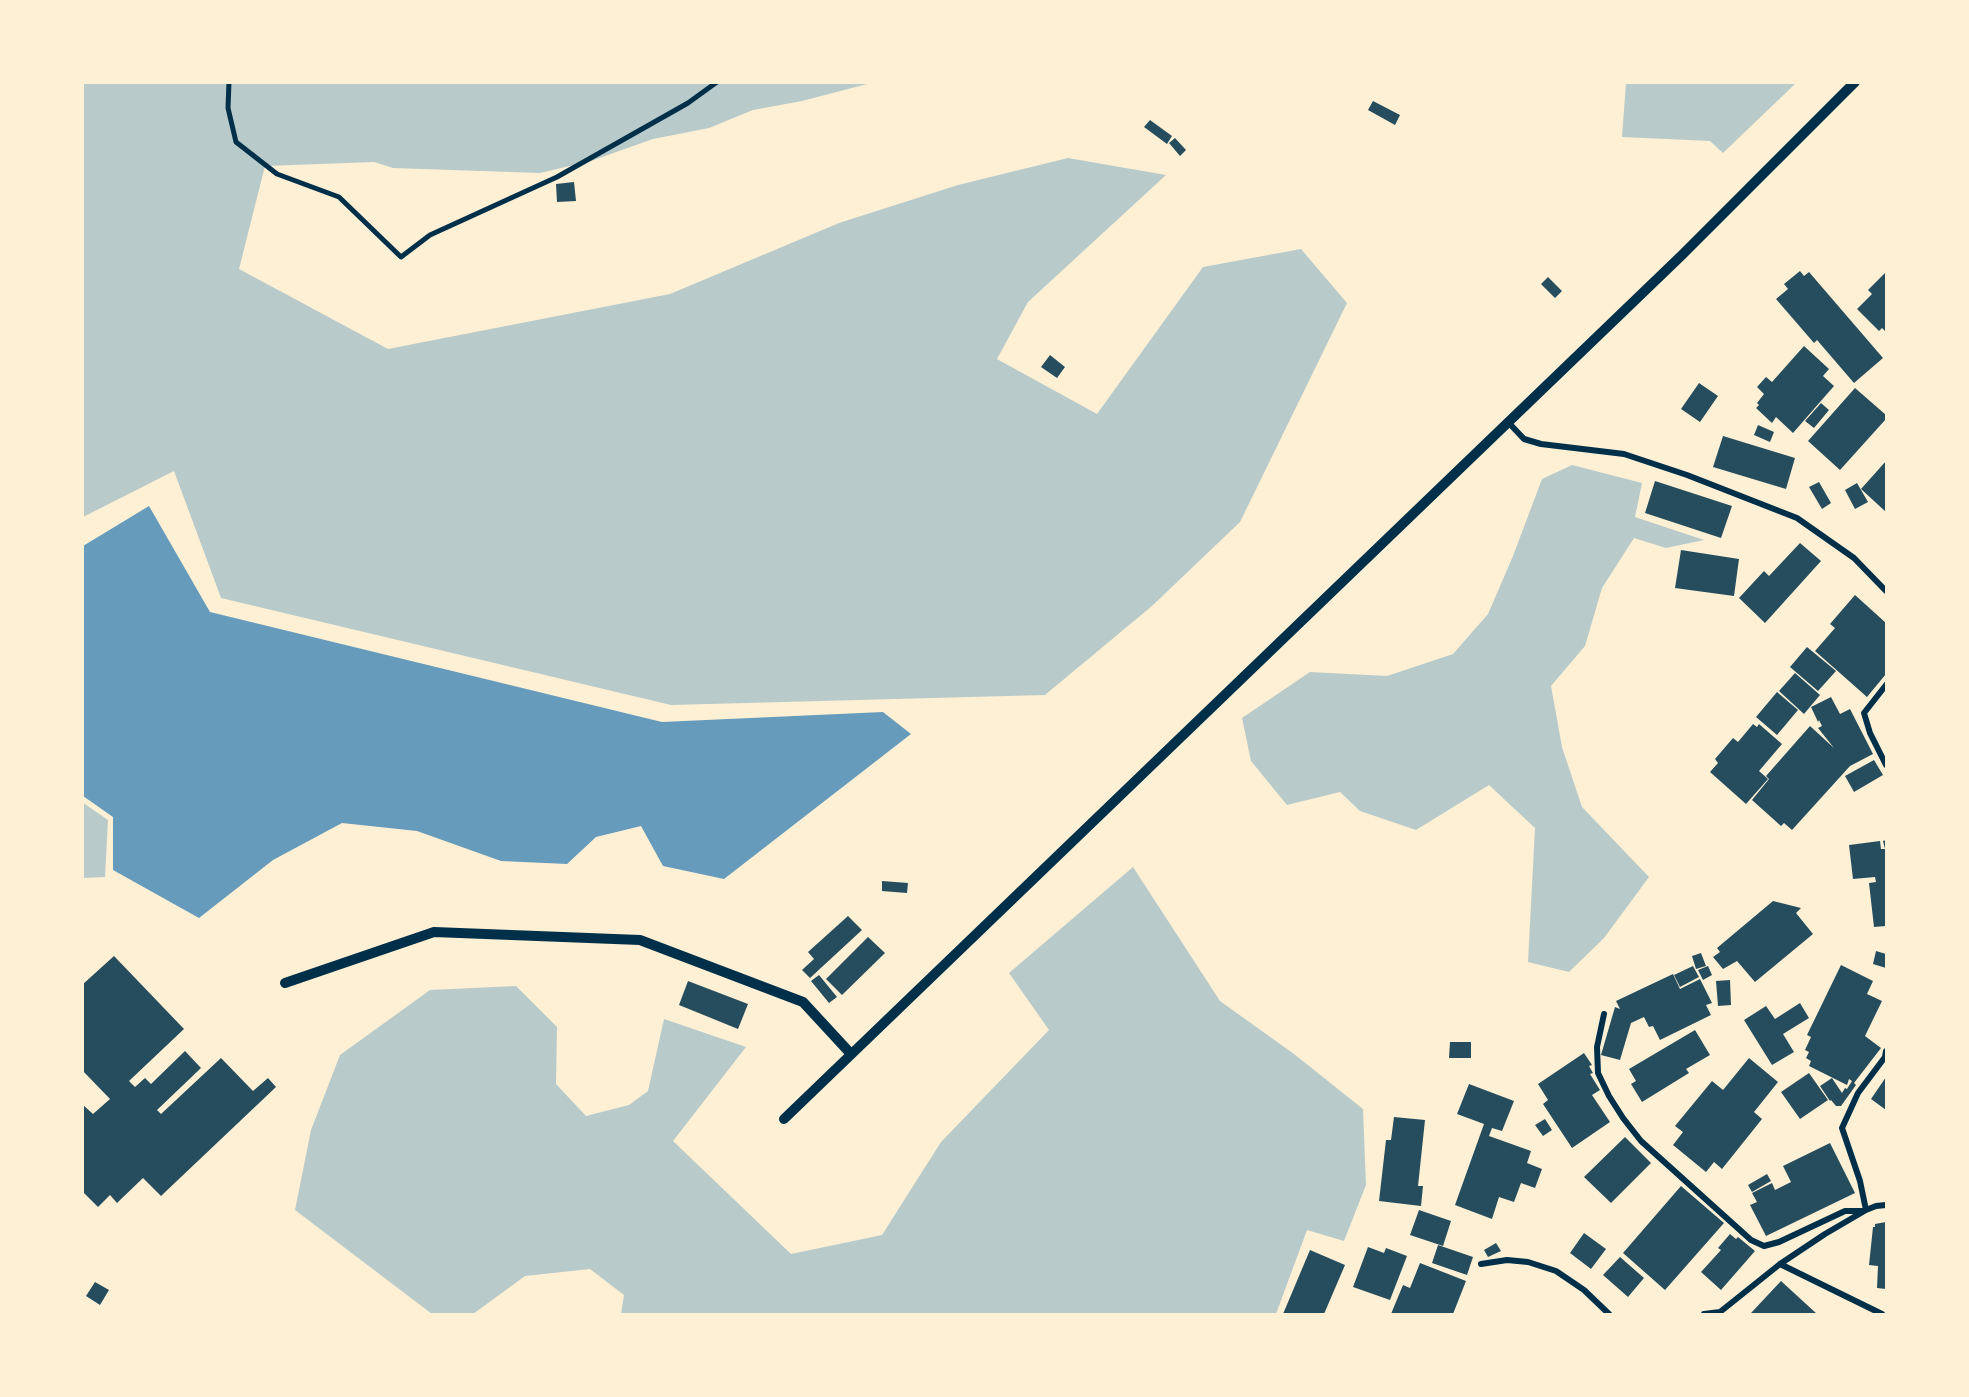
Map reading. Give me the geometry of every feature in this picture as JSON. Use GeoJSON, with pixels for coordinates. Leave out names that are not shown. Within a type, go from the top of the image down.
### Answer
{"type":"FeatureCollection","features":[{"type":"Feature","properties":{"kind":"street"},"geometry":{"type":"LineString","coordinates":[[229,82],[228,108],[236,142],[277,174],[339,197],[401,257],[430,235],[557,177],[688,103],[717,82]]}},
{"type":"Feature","properties":{"kind":"street"},"geometry":{"type":"LineString","coordinates":[[784,1119],[1682,255],[1856,82]]}},
{"type":"Feature","properties":{"kind":"street"},"geometry":{"type":"LineString","coordinates":[[1508,422],[1524,439],[1541,444],[1623,454],[1687,475],[1797,518],[1854,558],[1887,591]]}},
{"type":"Feature","properties":{"kind":"street"},"geometry":{"type":"LineString","coordinates":[[1887,685],[1864,713],[1870,733],[1887,765]]}},
{"type":"Feature","properties":{"kind":"street"},"geometry":{"type":"LineString","coordinates":[[285,983],[434,932],[640,940],[803,1002],[851,1054]]}},
{"type":"Feature","properties":{"kind":"street"},"geometry":{"type":"LineString","coordinates":[[1604,1014],[1597,1047],[1598,1072],[1623,1118],[1641,1141],[1751,1240],[1764,1246],[1779,1242],[1845,1211],[1865,1210]]}},
{"type":"Feature","properties":{"kind":"street"},"geometry":{"type":"LineString","coordinates":[[1865,1210],[1860,1181],[1842,1128],[1858,1094],[1886,1056],[1887,1051]]}},
{"type":"Feature","properties":{"kind":"street"},"geometry":{"type":"LineString","coordinates":[[1704,1314],[1720,1312],[1780,1264],[1865,1210],[1887,1205]]}},
{"type":"Feature","properties":{"kind":"street"},"geometry":{"type":"LineString","coordinates":[[1481,1264],[1507,1260],[1528,1262],[1556,1271],[1584,1290],[1610,1314]]}},
{"type":"Feature","properties":{"kind":"street"},"geometry":{"type":"LineString","coordinates":[[1780,1264],[1882,1314]]}},
{"type":"Feature","properties":{"kind":"shaded area"},"geometry":{"type":"Polygon","coordinates":[[[1626,82],[1796,83],[1723,153],[1710,141],[1622,137],[1626,82]]]}},
{"type":"Feature","properties":{"kind":"shaded area"},"geometry":{"type":"Polygon","coordinates":[[[83,83],[871,83],[802,101],[753,110],[709,128],[653,139],[591,161],[540,173],[393,168],[374,162],[265,166],[239,269],[388,349],[670,294],[839,223],[958,185],[1068,158],[1166,175],[1028,302],[997,359],[1097,414],[1203,267],[1301,249],[1347,303],[1240,522],[1152,606],[1045,695],[671,705],[221,598],[174,471],[83,517],[83,83]]]}},
{"type":"Feature","properties":{"kind":"shaded area"},"geometry":{"type":"Polygon","coordinates":[[[1572,465],[1642,483],[1635,517],[1704,540],[1666,548],[1634,538],[1602,588],[1585,646],[1551,686],[1562,747],[1582,807],[1649,877],[1604,938],[1569,972],[1528,962],[1535,828],[1489,785],[1416,830],[1360,811],[1340,792],[1287,805],[1251,761],[1242,718],[1310,672],[1387,676],[1453,654],[1488,614],[1542,479],[1572,465]]]}},
{"type":"Feature","properties":{"kind":"shaded area"},"geometry":{"type":"Polygon","coordinates":[[[82,802],[108,820],[105,877],[83,878],[82,802]]]}},
{"type":"Feature","properties":{"kind":"shaded area"},"geometry":{"type":"Polygon","coordinates":[[[1133,867],[1220,1001],[1294,1054],[1363,1109],[1366,1185],[1344,1241],[1307,1230],[1276,1314],[621,1314],[624,1295],[590,1269],[525,1276],[473,1314],[432,1314],[295,1210],[311,1130],[340,1055],[430,990],[516,986],[557,1027],[556,1084],[586,1116],[629,1105],[648,1091],[664,1019],[746,1047],[673,1141],[791,1254],[882,1235],[941,1142],[1049,1030],[1009,973],[1133,867]]]}},
{"type":"Feature","properties":{"kind":"water"},"geometry":{"type":"Polygon","coordinates":[[[149,506],[210,612],[662,722],[883,712],[911,734],[724,879],[663,866],[641,826],[596,837],[567,864],[501,861],[417,831],[342,823],[273,860],[199,918],[113,870],[113,817],[83,796],[83,546],[149,506]]]}},
{"type":"Feature","properties":{"kind":"building"},"geometry":{"type":"Polygon","coordinates":[[[1373,101],[1400,115],[1395,125],[1368,110],[1373,101]]]}},
{"type":"Feature","properties":{"kind":"building"},"geometry":{"type":"Polygon","coordinates":[[[1150,120],[1172,136],[1167,144],[1144,127],[1150,120]]]}},
{"type":"Feature","properties":{"kind":"building"},"geometry":{"type":"Polygon","coordinates":[[[1175,138],[1186,150],[1180,156],[1169,143],[1175,138]]]}},
{"type":"Feature","properties":{"kind":"building"},"geometry":{"type":"Polygon","coordinates":[[[574,182],[576,201],[557,202],[556,184],[574,182]]]}},
{"type":"Feature","properties":{"kind":"building"},"geometry":{"type":"Polygon","coordinates":[[[1800,271],[1804,276],[1809,272],[1883,358],[1854,383],[1817,340],[1814,343],[1776,299],[1788,289],[1784,284],[1800,271]]]}},
{"type":"Feature","properties":{"kind":"building"},"geometry":{"type":"Polygon","coordinates":[[[1886,272],[1886,332],[1882,328],[1879,331],[1857,309],[1872,294],[1868,290],[1886,272]]]}},
{"type":"Feature","properties":{"kind":"building"},"geometry":{"type":"Polygon","coordinates":[[[1548,277],[1562,291],[1555,298],[1541,284],[1548,277]]]}},
{"type":"Feature","properties":{"kind":"building"},"geometry":{"type":"Polygon","coordinates":[[[1804,346],[1829,369],[1823,376],[1834,386],[1793,433],[1776,417],[1772,423],[1756,408],[1764,394],[1757,387],[1766,377],[1772,382],[1804,346]]]}},
{"type":"Feature","properties":{"kind":"building"},"geometry":{"type":"Polygon","coordinates":[[[1050,355],[1065,367],[1057,378],[1041,367],[1050,355]]]}},
{"type":"Feature","properties":{"kind":"building"},"geometry":{"type":"Polygon","coordinates":[[[1699,383],[1718,396],[1700,422],[1681,409],[1699,383]]]}},
{"type":"Feature","properties":{"kind":"building"},"geometry":{"type":"Polygon","coordinates":[[[1855,388],[1886,415],[1886,419],[1840,470],[1808,441],[1855,388]]]}},
{"type":"Feature","properties":{"kind":"building"},"geometry":{"type":"Polygon","coordinates":[[[1821,403],[1829,410],[1814,428],[1805,421],[1821,403]]]}},
{"type":"Feature","properties":{"kind":"building"},"geometry":{"type":"Polygon","coordinates":[[[1758,425],[1774,432],[1770,442],[1754,435],[1758,425]]]}},
{"type":"Feature","properties":{"kind":"building"},"geometry":{"type":"Polygon","coordinates":[[[1723,436],[1795,458],[1786,489],[1713,467],[1723,436]]]}},
{"type":"Feature","properties":{"kind":"building"},"geometry":{"type":"Polygon","coordinates":[[[1886,461],[1886,512],[1861,489],[1886,461]]]}},
{"type":"Feature","properties":{"kind":"building"},"geometry":{"type":"Polygon","coordinates":[[[1655,481],[1732,506],[1721,538],[1645,513],[1655,481]]]}},
{"type":"Feature","properties":{"kind":"building"},"geometry":{"type":"Polygon","coordinates":[[[1819,482],[1831,503],[1822,509],[1809,487],[1819,482]]]}},
{"type":"Feature","properties":{"kind":"building"},"geometry":{"type":"Polygon","coordinates":[[[1857,483],[1868,502],[1855,509],[1845,490],[1857,483]]]}},
{"type":"Feature","properties":{"kind":"building"},"geometry":{"type":"Polygon","coordinates":[[[1800,543],[1821,561],[1765,623],[1739,598],[1764,571],[1769,576],[1800,543]]]}},
{"type":"Feature","properties":{"kind":"building"},"geometry":{"type":"Polygon","coordinates":[[[1681,550],[1739,559],[1734,596],[1675,588],[1681,550]]]}},
{"type":"Feature","properties":{"kind":"building"},"geometry":{"type":"Polygon","coordinates":[[[1855,595],[1886,623],[1886,674],[1867,697],[1815,651],[1835,628],[1830,624],[1855,595]]]}},
{"type":"Feature","properties":{"kind":"building"},"geometry":{"type":"Polygon","coordinates":[[[1807,647],[1836,671],[1818,691],[1790,667],[1807,647]]]}},
{"type":"Feature","properties":{"kind":"building"},"geometry":{"type":"Polygon","coordinates":[[[1795,673],[1820,695],[1804,714],[1779,691],[1795,673]]]}},
{"type":"Feature","properties":{"kind":"building"},"geometry":{"type":"Polygon","coordinates":[[[1777,692],[1798,710],[1777,735],[1756,717],[1777,692]]]}},
{"type":"Feature","properties":{"kind":"building"},"geometry":{"type":"Polygon","coordinates":[[[1831,697],[1840,714],[1850,709],[1873,754],[1850,766],[1792,830],[1784,823],[1781,826],[1752,800],[1769,779],[1766,776],[1810,726],[1834,748],[1818,728],[1822,726],[1811,707],[1831,697]]]}},
{"type":"Feature","properties":{"kind":"building"},"geometry":{"type":"Polygon","coordinates":[[[1753,724],[1757,727],[1759,724],[1782,744],[1759,771],[1768,779],[1746,804],[1710,772],[1718,763],[1715,759],[1733,738],[1738,742],[1753,724]]]}},
{"type":"Feature","properties":{"kind":"building"},"geometry":{"type":"Polygon","coordinates":[[[1874,760],[1883,775],[1854,792],[1845,776],[1874,760]]]}},
{"type":"Feature","properties":{"kind":"building"},"geometry":{"type":"Polygon","coordinates":[[[1886,840],[1886,926],[1874,927],[1869,883],[1876,882],[1875,877],[1853,879],[1849,845],[1880,841],[1881,849],[1885,849],[1883,841],[1886,840]]]}},
{"type":"Feature","properties":{"kind":"building"},"geometry":{"type":"Polygon","coordinates":[[[882,881],[908,883],[907,893],[882,891],[882,881]]]}},
{"type":"Feature","properties":{"kind":"building"},"geometry":{"type":"Polygon","coordinates":[[[1773,901],[1801,908],[1796,913],[1813,934],[1755,982],[1737,961],[1723,969],[1713,957],[1720,952],[1717,948],[1773,901]]]}},
{"type":"Feature","properties":{"kind":"building"},"geometry":{"type":"Polygon","coordinates":[[[848,916],[862,930],[810,978],[802,970],[814,959],[808,952],[848,916]]]}},
{"type":"Feature","properties":{"kind":"building"},"geometry":{"type":"Polygon","coordinates":[[[868,937],[885,953],[842,995],[826,979],[868,937]]]}},
{"type":"Feature","properties":{"kind":"building"},"geometry":{"type":"Polygon","coordinates":[[[1876,951],[1886,954],[1886,968],[1873,964],[1876,951]]]}},
{"type":"Feature","properties":{"kind":"building"},"geometry":{"type":"Polygon","coordinates":[[[1701,953],[1706,966],[1696,969],[1692,956],[1701,953]]]}},
{"type":"Feature","properties":{"kind":"building"},"geometry":{"type":"Polygon","coordinates":[[[114,956],[184,1029],[129,1081],[135,1087],[145,1078],[151,1084],[185,1051],[201,1068],[157,1110],[161,1114],[221,1058],[253,1091],[268,1078],[276,1087],[161,1196],[143,1178],[117,1203],[110,1195],[98,1207],[82,1191],[82,1104],[93,1114],[110,1099],[82,1070],[82,985],[114,956]]]}},
{"type":"Feature","properties":{"kind":"building"},"geometry":{"type":"Polygon","coordinates":[[[1841,965],[1873,981],[1867,994],[1882,1001],[1865,1036],[1881,1048],[1854,1083],[1856,1085],[1841,1106],[1836,1106],[1820,1086],[1832,1078],[1842,1093],[1852,1081],[1849,1079],[1847,1085],[1809,1066],[1811,1061],[1806,1058],[1809,1052],[1805,1050],[1811,1037],[1807,1035],[1841,965]]]}},
{"type":"Feature","properties":{"kind":"building"},"geometry":{"type":"Polygon","coordinates":[[[1693,966],[1699,977],[1680,987],[1674,975],[1693,966]]]}},
{"type":"Feature","properties":{"kind":"building"},"geometry":{"type":"Polygon","coordinates":[[[1708,966],[1712,975],[1703,980],[1698,970],[1708,966]]]}},
{"type":"Feature","properties":{"kind":"building"},"geometry":{"type":"Polygon","coordinates":[[[1673,974],[1680,989],[1700,979],[1712,1003],[1706,1005],[1711,1015],[1660,1040],[1653,1026],[1649,1027],[1644,1017],[1631,1023],[1620,1060],[1601,1055],[1615,1007],[1620,1009],[1616,1001],[1673,974]]]}},
{"type":"Feature","properties":{"kind":"building"},"geometry":{"type":"Polygon","coordinates":[[[819,975],[837,997],[829,1003],[811,981],[819,975]]]}},
{"type":"Feature","properties":{"kind":"building"},"geometry":{"type":"Polygon","coordinates":[[[1730,980],[1731,1005],[1718,1006],[1716,981],[1730,980]]]}},
{"type":"Feature","properties":{"kind":"building"},"geometry":{"type":"Polygon","coordinates":[[[688,981],[748,1004],[738,1029],[679,1005],[688,981]]]}},
{"type":"Feature","properties":{"kind":"building"},"geometry":{"type":"Polygon","coordinates":[[[1800,1003],[1809,1018],[1783,1034],[1794,1052],[1772,1065],[1744,1020],[1766,1006],[1775,1019],[1800,1003]]]}},
{"type":"Feature","properties":{"kind":"building"},"geometry":{"type":"Polygon","coordinates":[[[1695,1030],[1710,1055],[1686,1069],[1689,1073],[1642,1102],[1631,1084],[1636,1081],[1629,1069],[1695,1030]]]}},
{"type":"Feature","properties":{"kind":"building"},"geometry":{"type":"Polygon","coordinates":[[[1450,1042],[1471,1042],[1471,1058],[1449,1058],[1450,1042]]]}},
{"type":"Feature","properties":{"kind":"building"},"geometry":{"type":"Polygon","coordinates":[[[1584,1053],[1592,1065],[1589,1066],[1593,1073],[1590,1074],[1600,1090],[1592,1095],[1610,1122],[1572,1148],[1543,1104],[1548,1100],[1538,1084],[1584,1053]]]}},
{"type":"Feature","properties":{"kind":"building"},"geometry":{"type":"Polygon","coordinates":[[[1749,1058],[1778,1082],[1754,1112],[1762,1119],[1722,1169],[1714,1162],[1706,1172],[1673,1145],[1683,1132],[1675,1126],[1712,1081],[1723,1090],[1749,1058]]]}},
{"type":"Feature","properties":{"kind":"building"},"geometry":{"type":"Polygon","coordinates":[[[1809,1073],[1828,1100],[1800,1119],[1781,1092],[1809,1073]]]}},
{"type":"Feature","properties":{"kind":"building"},"geometry":{"type":"Polygon","coordinates":[[[1886,1077],[1886,1110],[1871,1099],[1886,1077]]]}},
{"type":"Feature","properties":{"kind":"building"},"geometry":{"type":"Polygon","coordinates":[[[1469,1084],[1514,1101],[1502,1131],[1492,1128],[1489,1136],[1531,1151],[1527,1163],[1542,1169],[1535,1188],[1521,1183],[1514,1202],[1499,1197],[1492,1219],[1455,1205],[1484,1124],[1457,1114],[1469,1084]]]}},
{"type":"Feature","properties":{"kind":"building"},"geometry":{"type":"Polygon","coordinates":[[[1394,1117],[1425,1120],[1418,1186],[1423,1186],[1421,1206],[1379,1201],[1386,1140],[1391,1140],[1394,1117]]]}},
{"type":"Feature","properties":{"kind":"building"},"geometry":{"type":"Polygon","coordinates":[[[1545,1119],[1552,1130],[1543,1136],[1535,1125],[1545,1119]]]}},
{"type":"Feature","properties":{"kind":"building"},"geometry":{"type":"Polygon","coordinates":[[[1625,1137],[1651,1163],[1611,1203],[1584,1177],[1625,1137]]]}},
{"type":"Feature","properties":{"kind":"building"},"geometry":{"type":"Polygon","coordinates":[[[1830,1143],[1855,1193],[1766,1236],[1750,1205],[1757,1202],[1752,1193],[1772,1183],[1775,1190],[1791,1182],[1783,1166],[1830,1143]]]}},
{"type":"Feature","properties":{"kind":"building"},"geometry":{"type":"Polygon","coordinates":[[[1767,1174],[1771,1181],[1752,1192],[1748,1185],[1767,1174]]]}},
{"type":"Feature","properties":{"kind":"building"},"geometry":{"type":"Polygon","coordinates":[[[1681,1186],[1724,1223],[1665,1290],[1623,1253],[1681,1186]]]}},
{"type":"Feature","properties":{"kind":"building"},"geometry":{"type":"Polygon","coordinates":[[[1419,1210],[1451,1221],[1443,1246],[1410,1235],[1419,1210]]]}},
{"type":"Feature","properties":{"kind":"building"},"geometry":{"type":"Polygon","coordinates":[[[1886,1222],[1886,1289],[1877,1288],[1878,1266],[1869,1265],[1873,1227],[1875,1224],[1886,1222]]]}},
{"type":"Feature","properties":{"kind":"building"},"geometry":{"type":"Polygon","coordinates":[[[1584,1233],[1606,1249],[1591,1269],[1570,1253],[1584,1233]]]}},
{"type":"Feature","properties":{"kind":"building"},"geometry":{"type":"Polygon","coordinates":[[[1730,1234],[1736,1239],[1738,1237],[1755,1251],[1721,1290],[1701,1272],[1721,1250],[1718,1248],[1730,1234]]]}},
{"type":"Feature","properties":{"kind":"building"},"geometry":{"type":"Polygon","coordinates":[[[1496,1243],[1501,1251],[1488,1257],[1484,1250],[1496,1243]]]}},
{"type":"Feature","properties":{"kind":"building"},"geometry":{"type":"Polygon","coordinates":[[[1438,1245],[1473,1257],[1467,1275],[1432,1263],[1438,1245]]]}},
{"type":"Feature","properties":{"kind":"building"},"geometry":{"type":"Polygon","coordinates":[[[1368,1247],[1384,1253],[1386,1248],[1407,1256],[1390,1300],[1353,1287],[1368,1247]]]}},
{"type":"Feature","properties":{"kind":"building"},"geometry":{"type":"Polygon","coordinates":[[[1310,1250],[1345,1265],[1324,1314],[1283,1314],[1310,1250]]]}},
{"type":"Feature","properties":{"kind":"building"},"geometry":{"type":"Polygon","coordinates":[[[1620,1257],[1644,1278],[1628,1297],[1603,1275],[1620,1257]]]}},
{"type":"Feature","properties":{"kind":"building"},"geometry":{"type":"Polygon","coordinates":[[[1420,1263],[1466,1281],[1453,1314],[1391,1314],[1403,1285],[1410,1288],[1420,1263]]]}},
{"type":"Feature","properties":{"kind":"building"},"geometry":{"type":"Polygon","coordinates":[[[1781,1281],[1817,1314],[1751,1313],[1781,1281]]]}},
{"type":"Feature","properties":{"kind":"building"},"geometry":{"type":"Polygon","coordinates":[[[95,1282],[109,1290],[100,1305],[86,1296],[95,1282]]]}}]}
